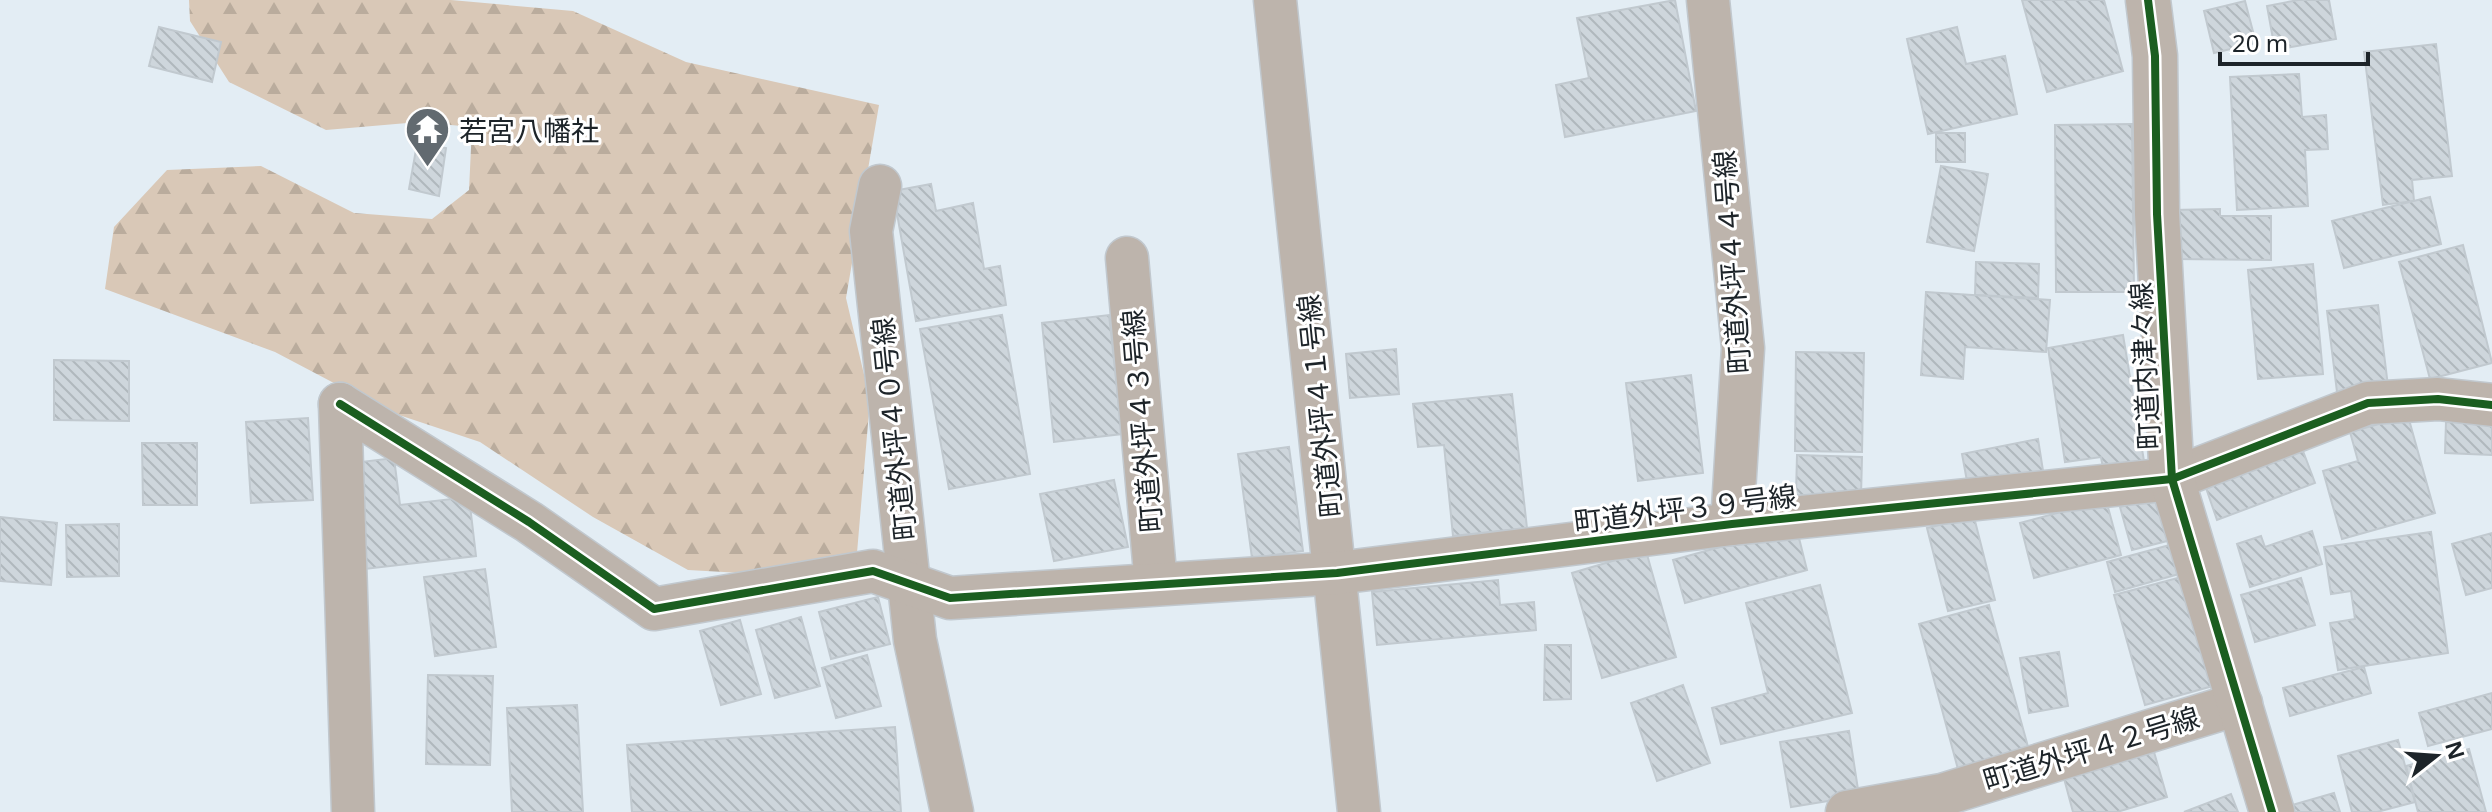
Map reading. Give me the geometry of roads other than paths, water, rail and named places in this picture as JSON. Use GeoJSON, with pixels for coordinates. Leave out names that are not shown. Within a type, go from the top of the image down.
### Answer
{"type":"FeatureCollection","features":[{"type":"Feature","properties":{"kind":"street","name":"町道外坪４１号線"},"geometry":{"type":"LineString","coordinates":[[1275,0],[1337,573],[1359,812]]}},
{"type":"Feature","properties":{"kind":"street","name":"町道外坪４４号線"},"geometry":{"type":"LineString","coordinates":[[1708,0],[1743,348],[1732,524]]}},
{"type":"Feature","properties":{"kind":"street","name":"町道内津々線"},"geometry":{"type":"LineString","coordinates":[[2148,0],[2155,56],[2157,214],[2172,479],[2272,812]]}},
{"type":"Feature","properties":{"kind":"street","name":"町道外坪４０号線"},"geometry":{"type":"LineString","coordinates":[[880,186],[871,231],[891,578],[915,640],[952,812]]}},
{"type":"Feature","properties":{"kind":"street","name":"町道外坪４３号線"},"geometry":{"type":"LineString","coordinates":[[1127,258],[1156,584]]}},
{"type":"Feature","properties":{"kind":"street","name":"町道外坪３９号線"},"geometry":{"type":"LineString","coordinates":[[891,578],[950,598],[1337,573],[1732,524],[2172,479],[2368,403],[2438,399],[2492,405]]}},
{"type":"Feature","properties":{"kind":"street"},"geometry":{"type":"LineString","coordinates":[[353,812],[340,404],[529,522],[654,609],[891,578]]}},
{"type":"Feature","properties":{"kind":"street","name":"町道外坪４２号線"},"geometry":{"type":"LineString","coordinates":[[1847,812],[1942,795],[2241,703]]}},
{"type":"Feature","properties":{"kind":"place","name":"若宮八幡社"},"geometry":{"type":"Point","coordinates":[428,169]}}]}
